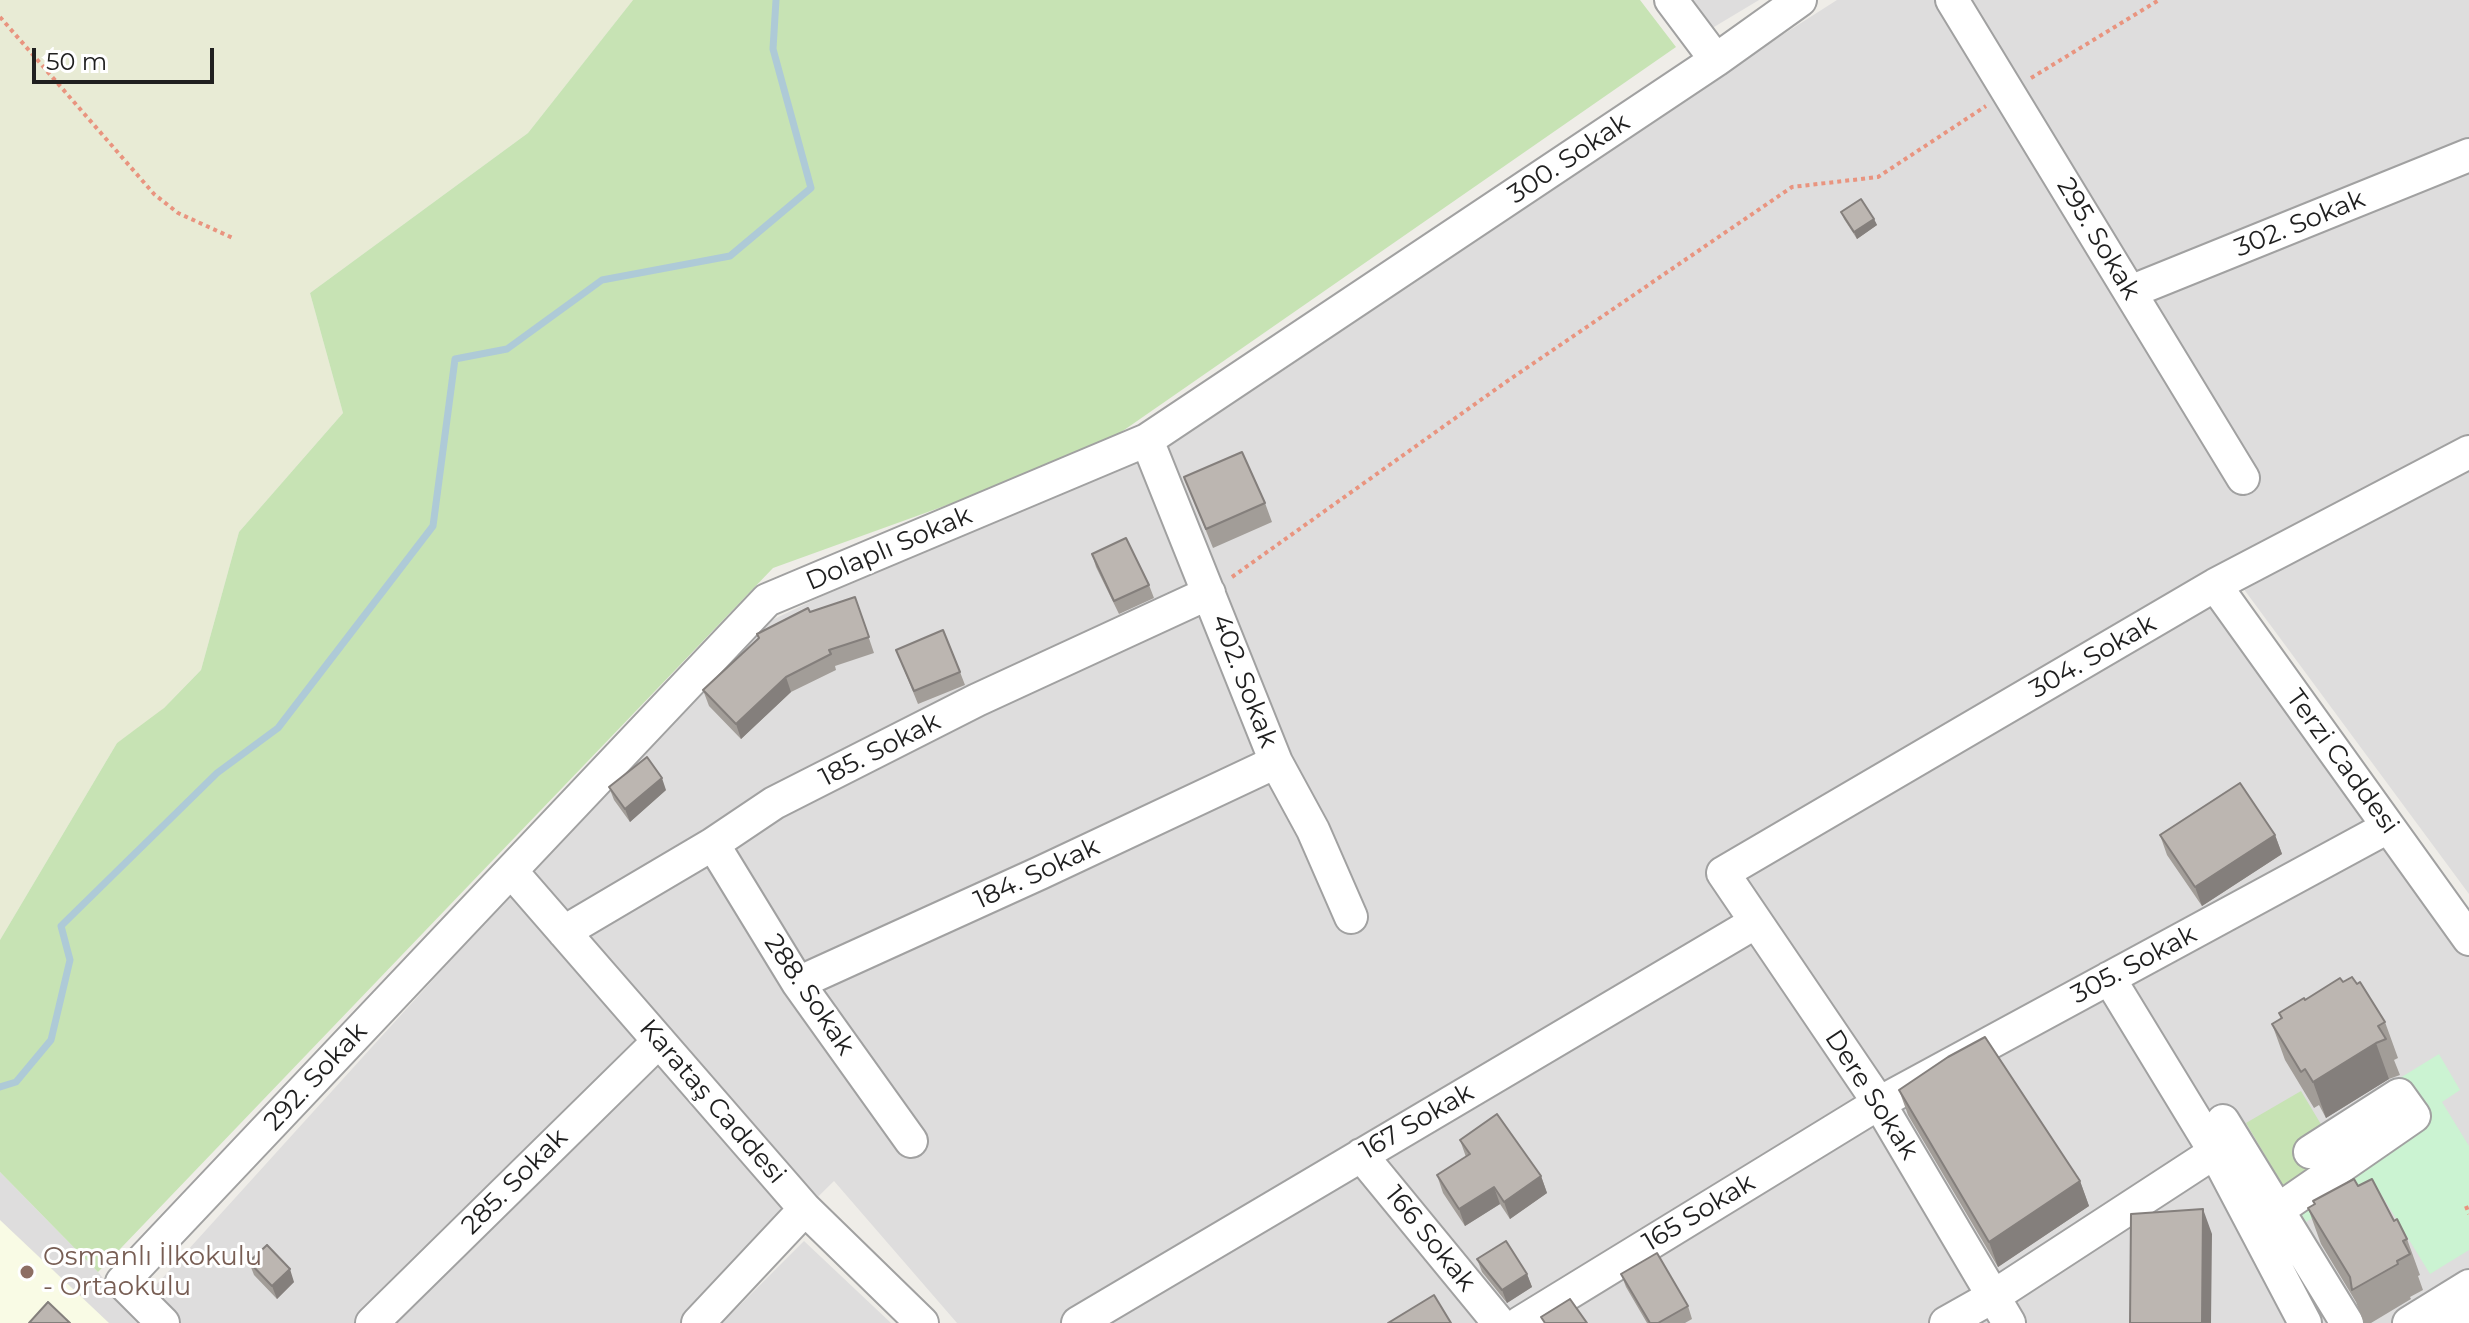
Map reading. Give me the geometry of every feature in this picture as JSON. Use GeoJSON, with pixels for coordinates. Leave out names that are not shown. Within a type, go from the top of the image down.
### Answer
{"type":"FeatureCollection","features":[{"type":"Feature","properties":{"kind":"street"},"geometry":{"type":"LineString","coordinates":[[1671,0],[1716,60]]}},
{"type":"Feature","properties":{"kind":"street","name":"300. Sokak"},"geometry":{"type":"LineString","coordinates":[[1335,316],[1716,60],[1800,0]]}},
{"type":"Feature","properties":{"kind":"street","name":"295. Sokak"},"geometry":{"type":"LineString","coordinates":[[1952,0],[2243,478]]}},
{"type":"Feature","properties":{"kind":"street","name":"302. Sokak"},"geometry":{"type":"LineString","coordinates":[[2130,292],[2469,155]]}},
{"type":"Feature","properties":{"kind":"street","name":"Dolaplı Sokak"},"geometry":{"type":"LineString","coordinates":[[511,871],[767,600],[1147,440],[1335,316]]}},
{"type":"Feature","properties":{"kind":"street","name":"402. Sokak"},"geometry":{"type":"LineString","coordinates":[[1147,440],[1276,762],[1313,830],[1351,917]]}},
{"type":"Feature","properties":{"kind":"street","name":"304. Sokak"},"geometry":{"type":"LineString","coordinates":[[1723,873],[2215,585],[2469,452]]}},
{"type":"Feature","properties":{"kind":"street","name":"Terzi Caddesi"},"geometry":{"type":"LineString","coordinates":[[2215,585],[2469,939]]}},
{"type":"Feature","properties":{"kind":"street","name":"185. Sokak"},"geometry":{"type":"LineString","coordinates":[[564,932],[713,844],[774,803],[964,707],[1209,593]]}},
{"type":"Feature","properties":{"kind":"street","name":"184. Sokak"},"geometry":{"type":"LineString","coordinates":[[798,983],[1276,762]]}},
{"type":"Feature","properties":{"kind":"street","name":"305. Sokak"},"geometry":{"type":"LineString","coordinates":[[1879,1103],[2388,827]]}},
{"type":"Feature","properties":{"kind":"street","name":"288. Sokak"},"geometry":{"type":"LineString","coordinates":[[713,844],[798,983],[911,1141]]}},
{"type":"Feature","properties":{"kind":"street","name":"Karataş Caddesi"},"geometry":{"type":"LineString","coordinates":[[511,871],[805,1209],[922,1323]]}},
{"type":"Feature","properties":{"kind":"street","name":"292. Sokak"},"geometry":{"type":"LineString","coordinates":[[163,1323],[122,1282],[511,871]]}},
{"type":"Feature","properties":{"kind":"street","name":"Dere Sokak"},"geometry":{"type":"LineString","coordinates":[[1723,873],[1879,1103],[2002,1310]]}},
{"type":"Feature","properties":{"kind":"street","name":"167 Sokak"},"geometry":{"type":"LineString","coordinates":[[1078,1323],[1756,922]]}},
{"type":"Feature","properties":{"kind":"street"},"geometry":{"type":"LineString","coordinates":[[2109,978],[2215,1152],[2305,1323]]}},
{"type":"Feature","properties":{"kind":"street","name":"285. Sokak"},"geometry":{"type":"LineString","coordinates":[[372,1323],[659,1041]]}},
{"type":"Feature","properties":{"kind":"street"},"geometry":{"type":"LineString","coordinates":[[2278,1210],[2414,1116],[2399,1095],[2310,1152]]}},
{"type":"Feature","properties":{"kind":"street","name":"165 Sokak"},"geometry":{"type":"LineString","coordinates":[[1520,1323],[1879,1103]]}},
{"type":"Feature","properties":{"kind":"street"},"geometry":{"type":"LineString","coordinates":[[2223,1121],[2347,1323]]}},
{"type":"Feature","properties":{"kind":"street"},"geometry":{"type":"LineString","coordinates":[[1946,1323],[2002,1310],[2215,1152]]}},
{"type":"Feature","properties":{"kind":"street","name":"166 Sokak"},"geometry":{"type":"LineString","coordinates":[[1361,1155],[1499,1323]]}},
{"type":"Feature","properties":{"kind":"street"},"geometry":{"type":"LineString","coordinates":[[698,1323],[805,1209]]}},
{"type":"Feature","properties":{"kind":"street"},"geometry":{"type":"LineString","coordinates":[[2409,1323],[2469,1286]]}},
{"type":"Feature","properties":{"kind":"street"},"geometry":{"type":"LineString","coordinates":[[2454,1323],[2469,1313]]}},
{"type":"Feature","properties":{"kind":"path"},"geometry":{"type":"LineString","coordinates":[[1209,593],[1506,382],[1792,187],[1878,177],[2009,91],[2159,0]]}},
{"type":"Feature","properties":{"kind":"path"},"geometry":{"type":"LineString","coordinates":[[0,17],[154,194],[178,213],[235,239]]}},
{"type":"Feature","properties":{"kind":"path"},"geometry":{"type":"LineString","coordinates":[[2466,1206],[2469,1214]]}},
{"type":"Feature","properties":{"kind":"shaded area"},"geometry":{"type":"Polygon","coordinates":[[[0,0],[633,0],[528,133],[310,293],[343,413],[239,532],[201,670],[158,714],[117,743],[0,940],[0,0]]]}},
{"type":"Feature","properties":{"kind":"shaded area"},"geometry":{"type":"Polygon","coordinates":[[[1688,0],[1759,0],[1709,30],[1688,0]]]}},
{"type":"Feature","properties":{"kind":"shaded area"},"geometry":{"type":"Polygon","coordinates":[[[1837,0],[2469,0],[2469,894],[2226,565],[1720,871],[1748,920],[1347,1150],[1485,1323],[957,1323],[834,1181],[690,1323],[179,1323],[148,1294],[507,898],[768,622],[1147,440],[1837,0]]]}},
{"type":"Feature","properties":{"kind":"shaded area"},"geometry":{"type":"Polygon","coordinates":[[[2214,590],[2377,825],[1879,1101],[1729,875],[2214,590]]]}},
{"type":"Feature","properties":{"kind":"shaded area"},"geometry":{"type":"Polygon","coordinates":[[[2387,832],[2469,944],[2469,1323],[2309,1323],[2116,985],[2387,832]]]}},
{"type":"Feature","properties":{"kind":"shaded area"},"geometry":{"type":"Polygon","coordinates":[[[1754,930],[1994,1323],[1500,1323],[1380,1163],[1754,930]]]}},
{"type":"Feature","properties":{"kind":"shaded area"},"geometry":{"type":"Polygon","coordinates":[[[2109,983],[2295,1323],[2014,1323],[1882,1103],[2109,983]]]}},
{"type":"Feature","properties":{"kind":"shaded area"},"geometry":{"type":"Polygon","coordinates":[[[0,1172],[98,1272],[139,1323],[0,1323],[0,1172]]]}},
{"type":"Feature","properties":{"kind":"shaded area","name":"Osmanlı İlkokulu - Ortaokulu"},"geometry":{"type":"Polygon","coordinates":[[[0,1220],[109,1323],[0,1323],[0,1220]]]}},
{"type":"Feature","properties":{"kind":"shaded area"},"geometry":{"type":"Polygon","coordinates":[[[804,1241],[891,1323],[722,1323],[804,1241]]]}},
{"type":"Feature","properties":{"kind":"green space"},"geometry":{"type":"Polygon","coordinates":[[[633,0],[1640,0],[1676,47],[1091,453],[773,568],[98,1272],[0,1172],[0,940],[117,743],[164,708],[201,670],[239,532],[343,413],[310,293],[528,133],[633,0]]]}},
{"type":"Feature","properties":{"kind":"green space"},"geometry":{"type":"Polygon","coordinates":[[[2439,1054],[2460,1090],[2442,1102],[2469,1146],[2469,1250],[2430,1274],[2373,1181],[2306,1222],[2295,1203],[2425,1120],[2400,1078],[2439,1054]]]}},
{"type":"Feature","properties":{"kind":"green space"},"geometry":{"type":"Polygon","coordinates":[[[2301,1091],[2325,1131],[2296,1149],[2311,1173],[2285,1189],[2246,1123],[2301,1091]]]}},
{"type":"Feature","properties":{"kind":"building"},"geometry":{"type":"Polygon","coordinates":[[[1861,199],[1874,219],[1854,232],[1841,212],[1861,199]]]}},
{"type":"Feature","properties":{"kind":"building"},"geometry":{"type":"Polygon","coordinates":[[[1242,452],[1265,503],[1206,529],[1184,477],[1242,452]]]}},
{"type":"Feature","properties":{"kind":"building"},"geometry":{"type":"Polygon","coordinates":[[[1126,538],[1149,585],[1114,601],[1092,554],[1126,538]]]}},
{"type":"Feature","properties":{"kind":"building"},"geometry":{"type":"Polygon","coordinates":[[[855,597],[869,637],[829,650],[831,654],[786,677],[736,724],[703,690],[759,638],[757,634],[808,608],[810,612],[855,597]]]}},
{"type":"Feature","properties":{"kind":"building"},"geometry":{"type":"Polygon","coordinates":[[[943,630],[960,672],[914,691],[896,650],[943,630]]]}},
{"type":"Feature","properties":{"kind":"building"},"geometry":{"type":"Polygon","coordinates":[[[647,757],[662,778],[625,809],[609,787],[647,757]]]}},
{"type":"Feature","properties":{"kind":"building"},"geometry":{"type":"Polygon","coordinates":[[[2240,783],[2275,835],[2195,887],[2160,835],[2240,783]]]}},
{"type":"Feature","properties":{"kind":"building"},"geometry":{"type":"Polygon","coordinates":[[[2352,977],[2357,984],[2360,982],[2385,1022],[2378,1026],[2386,1039],[2313,1082],[2305,1069],[2301,1072],[2272,1024],[2282,1018],[2279,1013],[2304,998],[2340,978],[2343,982],[2352,977]]]}},
{"type":"Feature","properties":{"kind":"building"},"geometry":{"type":"Polygon","coordinates":[[[1985,1037],[2080,1181],[1989,1242],[1899,1090],[1985,1037]]]}},
{"type":"Feature","properties":{"kind":"building"},"geometry":{"type":"Polygon","coordinates":[[[1497,1114],[1541,1176],[1504,1202],[1494,1187],[1459,1209],[1437,1175],[1470,1154],[1460,1140],[1497,1114]]]}},
{"type":"Feature","properties":{"kind":"building"},"geometry":{"type":"Polygon","coordinates":[[[2354,1179],[2358,1186],[2372,1179],[2394,1221],[2397,1219],[2407,1239],[2403,1241],[2410,1254],[2352,1290],[2350,1277],[2308,1208],[2315,1204],[2313,1201],[2354,1179]]]}},
{"type":"Feature","properties":{"kind":"building"},"geometry":{"type":"Polygon","coordinates":[[[2203,1209],[2202,1323],[2130,1323],[2131,1214],[2203,1209]]]}},
{"type":"Feature","properties":{"kind":"building"},"geometry":{"type":"Polygon","coordinates":[[[1506,1241],[1527,1274],[1502,1290],[1477,1259],[1506,1241]]]}},
{"type":"Feature","properties":{"kind":"building"},"geometry":{"type":"Polygon","coordinates":[[[267,1245],[290,1269],[272,1286],[249,1262],[267,1245]]]}},
{"type":"Feature","properties":{"kind":"building"},"geometry":{"type":"Polygon","coordinates":[[[1657,1253],[1688,1306],[1658,1323],[1650,1323],[1621,1274],[1657,1253]]]}},
{"type":"Feature","properties":{"kind":"building"},"geometry":{"type":"Polygon","coordinates":[[[1434,1295],[1451,1323],[1388,1323],[1434,1295]]]}},
{"type":"Feature","properties":{"kind":"building"},"geometry":{"type":"Polygon","coordinates":[[[1570,1299],[1587,1323],[1545,1323],[1541,1317],[1570,1299]]]}},
{"type":"Feature","properties":{"kind":"building"},"geometry":{"type":"Polygon","coordinates":[[[48,1302],[70,1323],[29,1323],[48,1302]]]}},
{"type":"Feature","properties":{"kind":"waterway"},"geometry":{"type":"LineString","coordinates":[[0,1087],[16,1082],[51,1040],[70,960],[61,926],[217,773],[278,728],[433,526],[455,359],[507,349],[602,280],[730,256],[811,188],[773,49],[776,0]]}},
{"type":"Feature","properties":{"kind":"place","name":"Osmanlı İlkokulu - Ortaokulu"},"geometry":{"type":"Point","coordinates":[27,1272]}}]}
